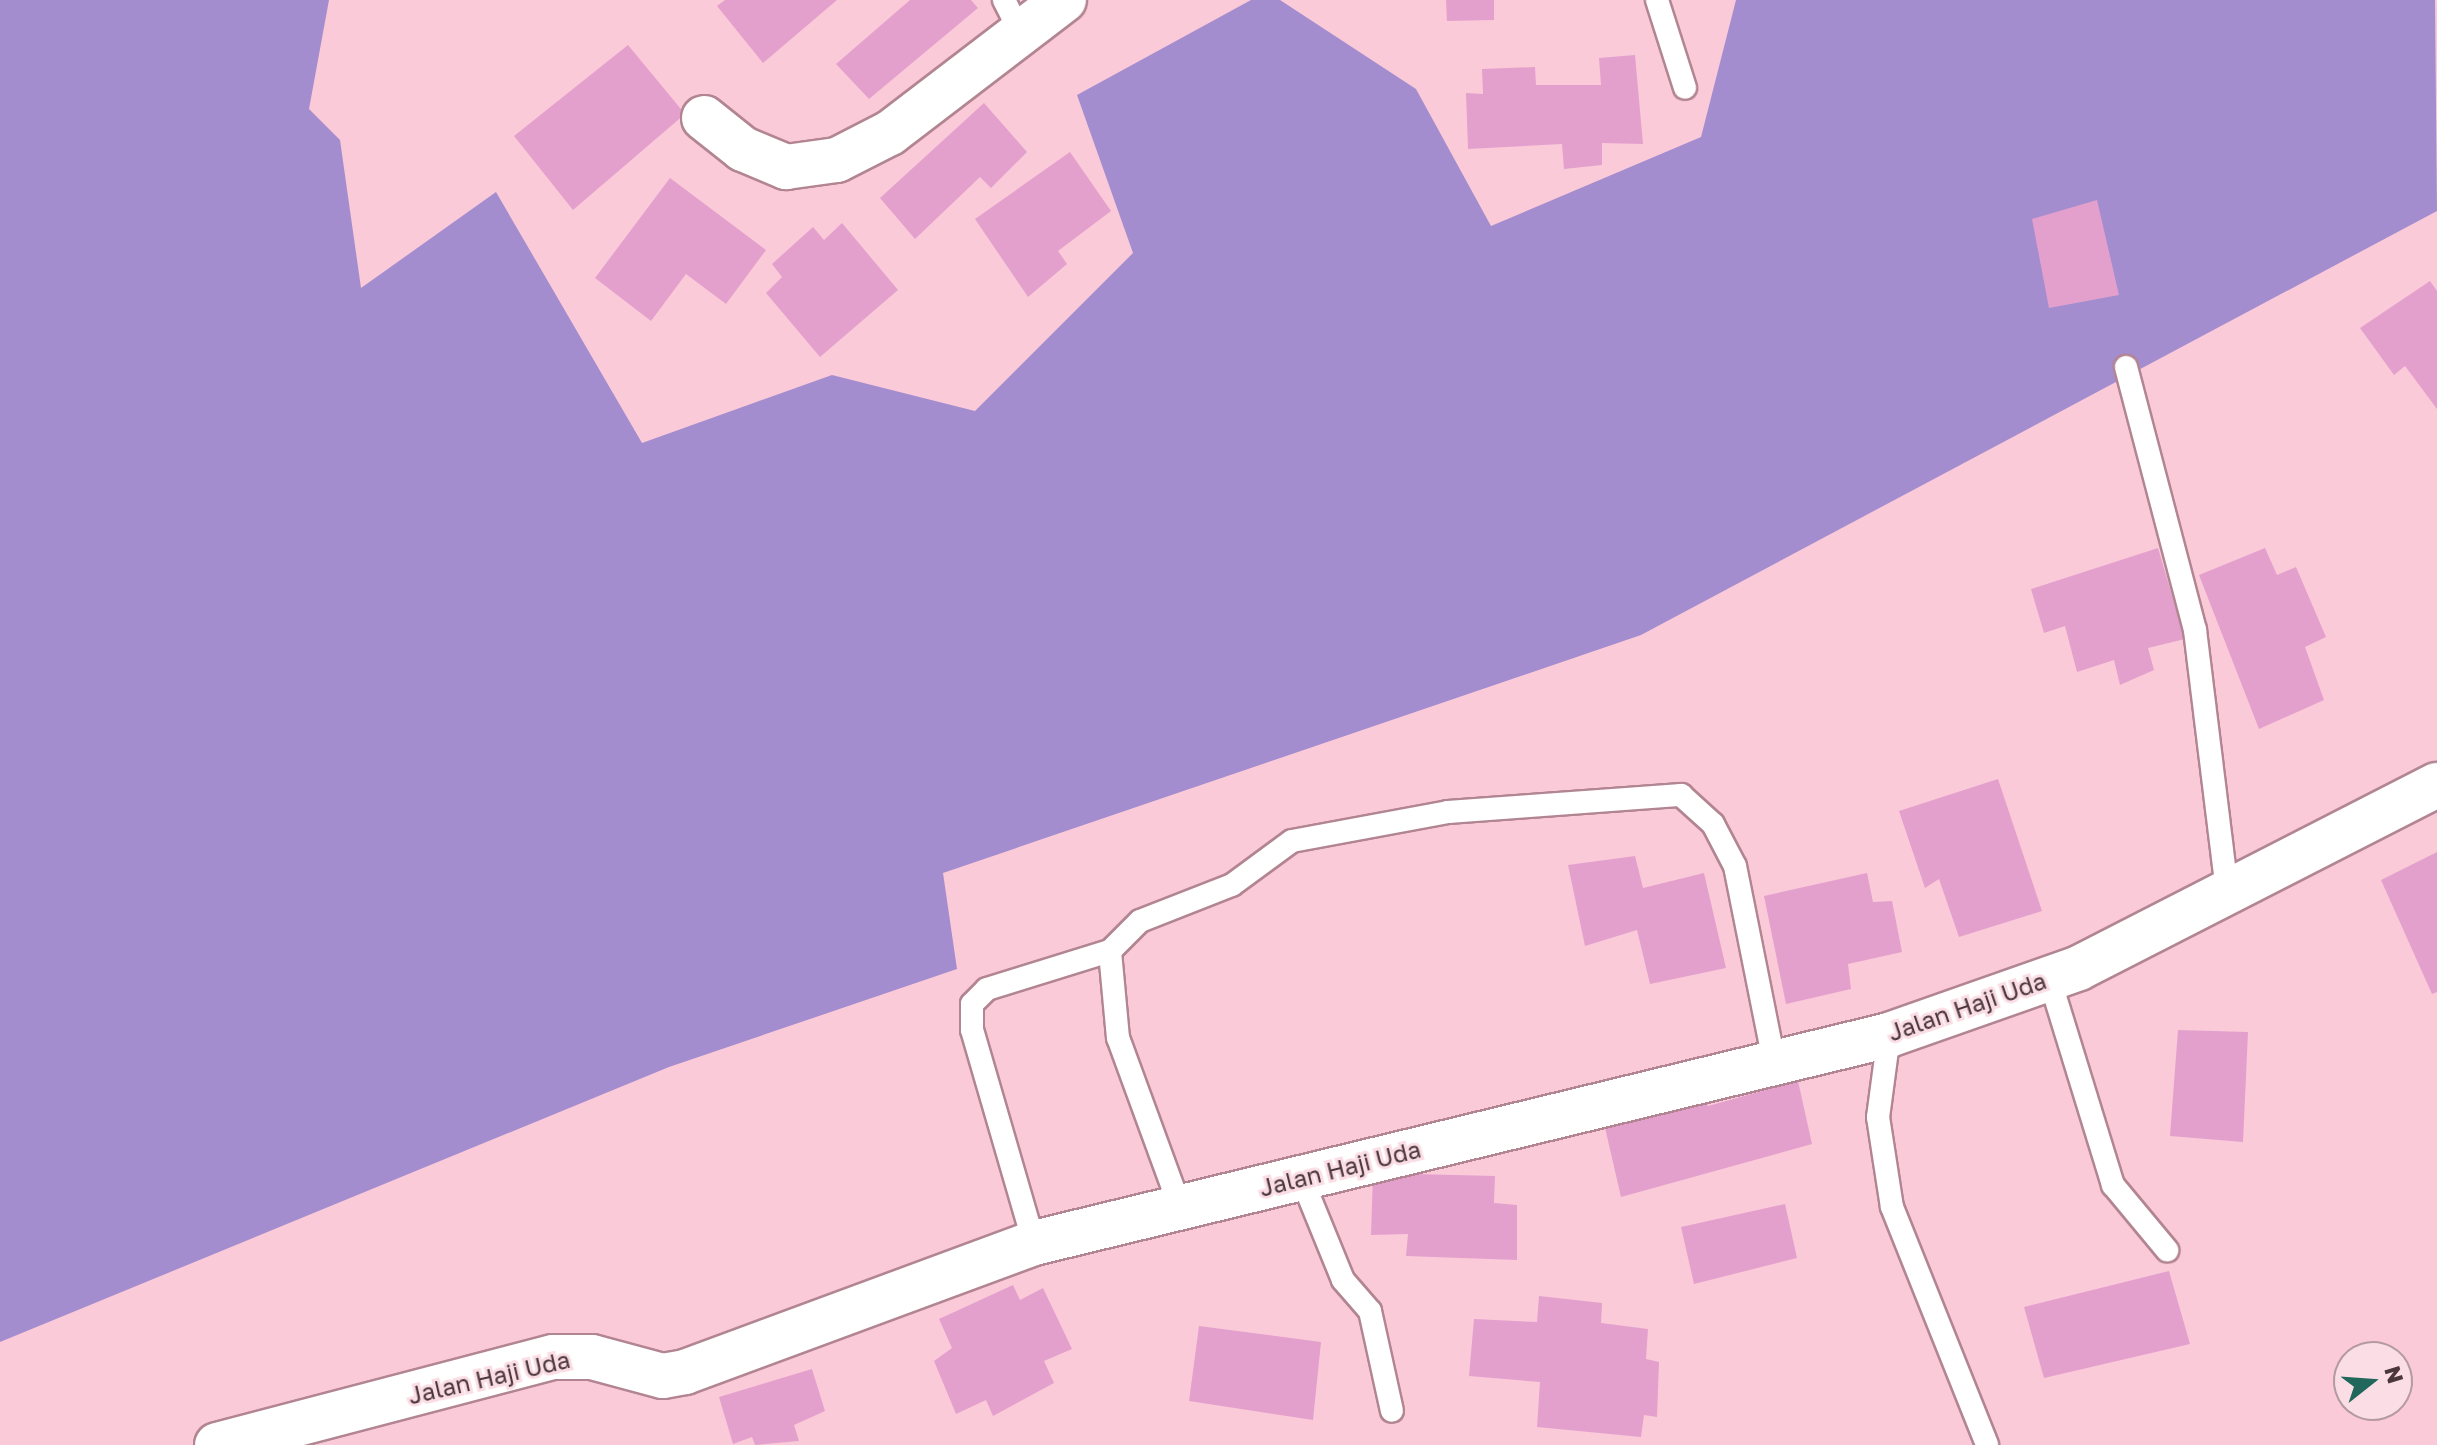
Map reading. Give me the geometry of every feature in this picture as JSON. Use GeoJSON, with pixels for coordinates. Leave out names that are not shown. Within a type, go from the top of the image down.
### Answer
{"type":"FeatureCollection","features":[{"type":"Feature","properties":{"kind":"street"},"geometry":{"type":"LineString","coordinates":[[704,118],[743,149],[786,167],[837,160],[890,133],[1012,16],[1064,0]]}},
{"type":"Feature","properties":{"kind":"street","name":"Jalan Haji Uda"},"geometry":{"type":"LineString","coordinates":[[217,1445],[553,1357],[592,1357],[663,1376],[685,1372],[1034,1243],[1889,1035],[2079,968],[2437,785]]}},
{"type":"Feature","properties":{"kind":"lane"},"geometry":{"type":"LineString","coordinates":[[1657,0],[1685,88]]}},
{"type":"Feature","properties":{"kind":"lane"},"geometry":{"type":"LineString","coordinates":[[2126,367],[2195,630],[2227,892]]}},
{"type":"Feature","properties":{"kind":"lane"},"geometry":{"type":"LineString","coordinates":[[1034,1243],[972,1030],[972,1004],[987,989],[1110,951],[1140,921],[1232,885],[1292,841],[1448,812],[1681,795],[1713,824],[1735,866],[1774,1061]]}},
{"type":"Feature","properties":{"kind":"lane"},"geometry":{"type":"LineString","coordinates":[[1110,951],[1118,1038],[1180,1207]]}},
{"type":"Feature","properties":{"kind":"lane"},"geometry":{"type":"LineString","coordinates":[[2049,977],[2113,1185],[2167,1250]]}},
{"type":"Feature","properties":{"kind":"lane"},"geometry":{"type":"LineString","coordinates":[[1889,1035],[1878,1117],[1892,1207],[1987,1445]]}},
{"type":"Feature","properties":{"kind":"lane"},"geometry":{"type":"LineString","coordinates":[[1301,1177],[1343,1280],[1370,1311],[1392,1411]]}},
{"type":"Feature","properties":{"kind":"shaded area"},"geometry":{"type":"Polygon","coordinates":[[[0,0],[329,0],[309,109],[340,140],[361,288],[496,192],[642,443],[832,375],[975,411],[1133,253],[1077,95],[1251,0],[1280,0],[1416,89],[1491,226],[1701,137],[1736,0],[2435,0],[2437,211],[1641,635],[943,873],[957,969],[669,1067],[0,1342],[0,0]]]}},
{"type":"Feature","properties":{"kind":"building"},"geometry":{"type":"Polygon","coordinates":[[[725,0],[837,0],[763,63],[717,6],[725,0]]]}},
{"type":"Feature","properties":{"kind":"building"},"geometry":{"type":"Polygon","coordinates":[[[910,0],[971,0],[978,8],[869,99],[836,64],[910,0]]]}},
{"type":"Feature","properties":{"kind":"building"},"geometry":{"type":"Polygon","coordinates":[[[1446,0],[1494,0],[1494,20],[1447,21],[1446,0]]]}},
{"type":"Feature","properties":{"kind":"building"},"geometry":{"type":"Polygon","coordinates":[[[628,45],[685,114],[573,210],[514,136],[628,45]]]}},
{"type":"Feature","properties":{"kind":"building"},"geometry":{"type":"Polygon","coordinates":[[[1635,55],[1643,144],[1602,143],[1602,165],[1564,169],[1562,144],[1468,149],[1466,93],[1483,94],[1482,69],[1535,67],[1536,85],[1601,85],[1599,58],[1635,55]]]}},
{"type":"Feature","properties":{"kind":"building"},"geometry":{"type":"Polygon","coordinates":[[[984,103],[1027,152],[991,188],[980,177],[915,239],[880,198],[984,103]]]}},
{"type":"Feature","properties":{"kind":"building"},"geometry":{"type":"Polygon","coordinates":[[[1070,152],[1111,211],[1058,251],[1067,264],[1028,297],[975,219],[1070,152]]]}},
{"type":"Feature","properties":{"kind":"building"},"geometry":{"type":"Polygon","coordinates":[[[670,178],[766,250],[726,304],[686,274],[651,321],[595,278],[670,178]]]}},
{"type":"Feature","properties":{"kind":"building"},"geometry":{"type":"Polygon","coordinates":[[[2097,200],[2119,295],[2049,308],[2032,219],[2097,200]]]}},
{"type":"Feature","properties":{"kind":"building"},"geometry":{"type":"Polygon","coordinates":[[[842,223],[898,290],[820,357],[766,293],[782,277],[772,264],[813,227],[824,240],[842,223]]]}},
{"type":"Feature","properties":{"kind":"building"},"geometry":{"type":"Polygon","coordinates":[[[2430,281],[2437,291],[2437,409],[2405,366],[2394,375],[2360,328],[2430,281]]]}},
{"type":"Feature","properties":{"kind":"building"},"geometry":{"type":"Polygon","coordinates":[[[2158,548],[2185,639],[2148,648],[2154,670],[2120,685],[2114,660],[2077,672],[2065,626],[2044,633],[2031,589],[2158,548]]]}},
{"type":"Feature","properties":{"kind":"building"},"geometry":{"type":"Polygon","coordinates":[[[2265,548],[2277,575],[2296,567],[2326,637],[2305,647],[2324,700],[2259,729],[2199,575],[2265,548]]]}},
{"type":"Feature","properties":{"kind":"building"},"geometry":{"type":"Polygon","coordinates":[[[1998,779],[2042,911],[1959,937],[1939,879],[1925,888],[1899,811],[1998,779]]]}},
{"type":"Feature","properties":{"kind":"building"},"geometry":{"type":"Polygon","coordinates":[[[2437,852],[2437,992],[2432,994],[2381,880],[2437,852]]]}},
{"type":"Feature","properties":{"kind":"building"},"geometry":{"type":"Polygon","coordinates":[[[1635,856],[1643,888],[1704,873],[1726,968],[1650,984],[1637,930],[1585,946],[1568,865],[1635,856]]]}},
{"type":"Feature","properties":{"kind":"building"},"geometry":{"type":"Polygon","coordinates":[[[1867,873],[1873,902],[1892,901],[1902,952],[1848,964],[1851,989],[1786,1004],[1764,896],[1867,873]]]}},
{"type":"Feature","properties":{"kind":"building"},"geometry":{"type":"Polygon","coordinates":[[[2178,1030],[2248,1032],[2243,1142],[2170,1136],[2178,1030]]]}},
{"type":"Feature","properties":{"kind":"building"},"geometry":{"type":"Polygon","coordinates":[[[1798,1081],[1812,1144],[1621,1197],[1603,1119],[1705,1095],[1708,1106],[1798,1081]]]}},
{"type":"Feature","properties":{"kind":"building"},"geometry":{"type":"Polygon","coordinates":[[[1373,1173],[1495,1176],[1494,1203],[1517,1205],[1517,1260],[1406,1256],[1408,1234],[1371,1235],[1373,1173]]]}},
{"type":"Feature","properties":{"kind":"building"},"geometry":{"type":"Polygon","coordinates":[[[1785,1204],[1797,1258],[1694,1284],[1681,1227],[1785,1204]]]}},
{"type":"Feature","properties":{"kind":"building"},"geometry":{"type":"Polygon","coordinates":[[[2169,1271],[2190,1344],[2044,1378],[2024,1307],[2169,1271]]]}},
{"type":"Feature","properties":{"kind":"building"},"geometry":{"type":"Polygon","coordinates":[[[1013,1285],[1020,1300],[1043,1288],[1072,1349],[1044,1361],[1054,1383],[993,1416],[986,1400],[956,1414],[934,1361],[952,1348],[939,1319],[1013,1285]]]}},
{"type":"Feature","properties":{"kind":"building"},"geometry":{"type":"Polygon","coordinates":[[[1539,1296],[1602,1303],[1601,1323],[1648,1329],[1646,1359],[1659,1362],[1657,1417],[1644,1415],[1641,1437],[1537,1427],[1540,1382],[1469,1376],[1474,1319],[1537,1322],[1539,1296]]]}},
{"type":"Feature","properties":{"kind":"building"},"geometry":{"type":"Polygon","coordinates":[[[1199,1326],[1321,1342],[1313,1420],[1189,1401],[1199,1326]]]}},
{"type":"Feature","properties":{"kind":"building"},"geometry":{"type":"Polygon","coordinates":[[[812,1369],[825,1411],[794,1425],[799,1441],[755,1445],[752,1437],[733,1444],[719,1397],[812,1369]]]}}]}
